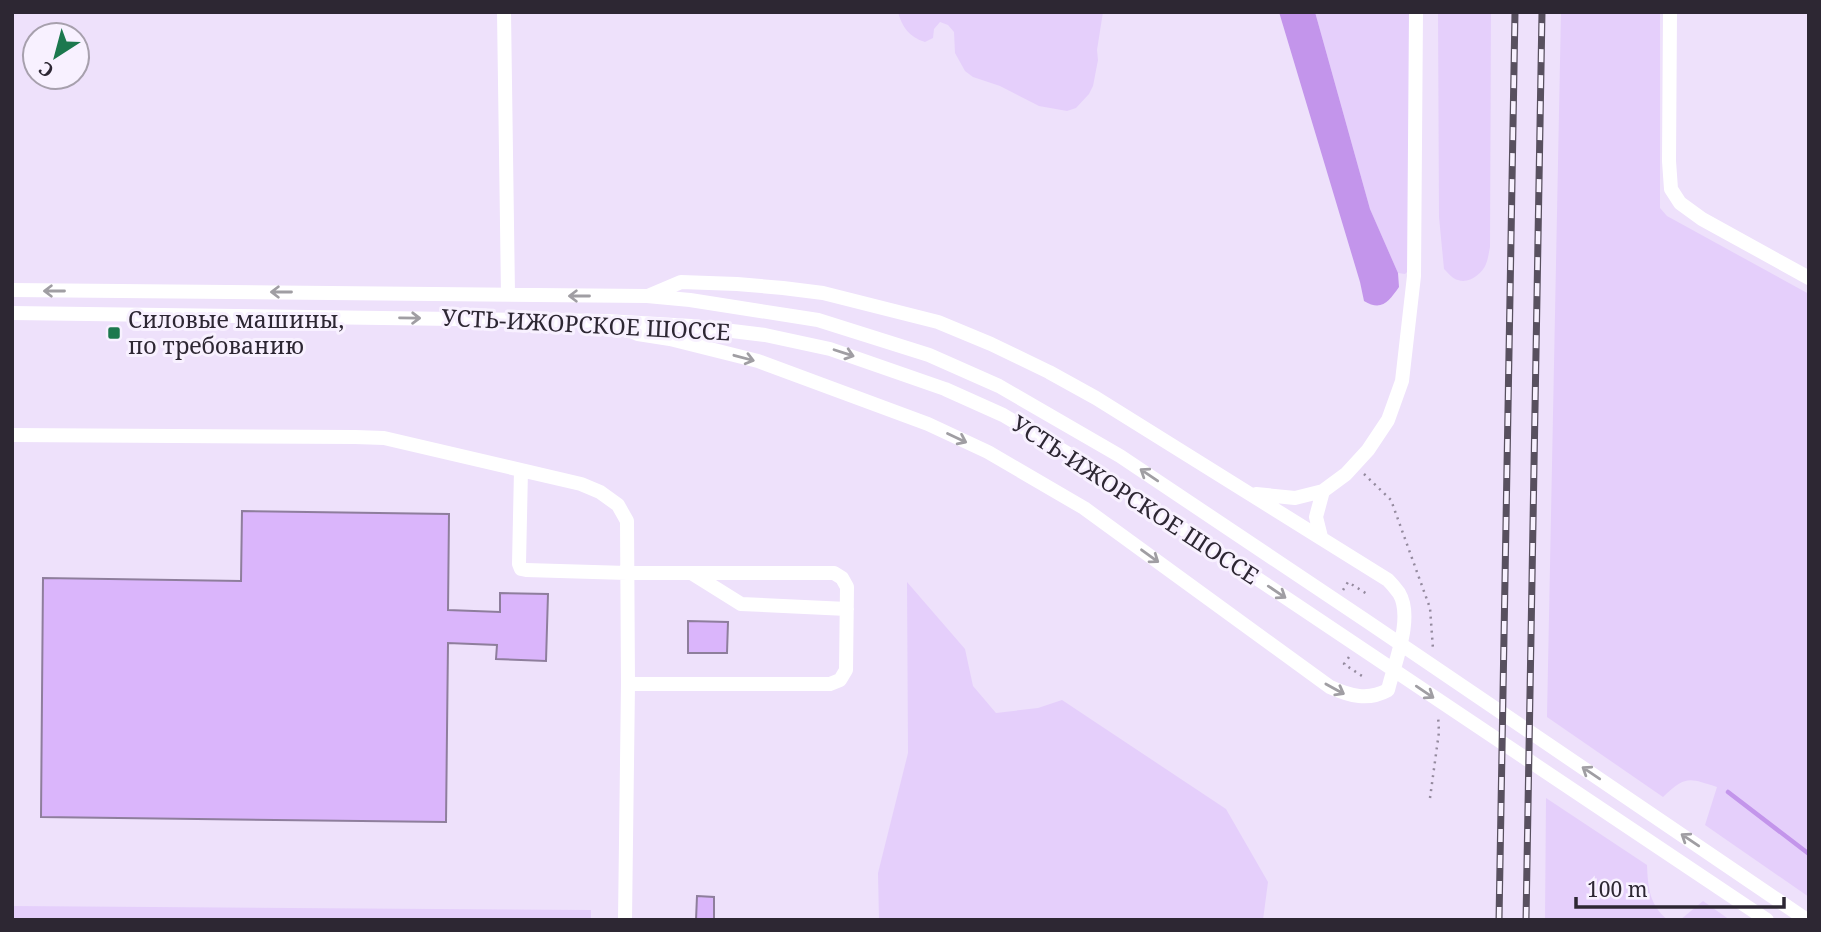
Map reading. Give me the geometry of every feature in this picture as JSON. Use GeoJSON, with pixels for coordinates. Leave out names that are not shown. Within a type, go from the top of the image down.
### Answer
{"type":"FeatureCollection","features":[{"type":"Feature","properties":{"kind":"street"},"geometry":{"type":"LineString","coordinates":[[504,12],[508,294]]}},
{"type":"Feature","properties":{"kind":"street"},"geometry":{"type":"LineString","coordinates":[[1251,493],[1295,498],[1323,491],[1346,474],[1368,450],[1388,420],[1402,381],[1414,276],[1416,12]]}},
{"type":"Feature","properties":{"kind":"street"},"geometry":{"type":"LineString","coordinates":[[1670,12],[1671,189],[1680,202],[1702,219],[1809,278]]}},
{"type":"Feature","properties":{"kind":"street"},"geometry":{"type":"LineString","coordinates":[[607,321],[638,334],[758,361],[928,425],[988,452],[1084,508],[1330,687],[1348,695],[1379,695],[1388,690],[1405,622],[1400,594],[1388,580],[1251,493],[1060,378],[991,344],[938,322],[823,293],[737,284],[681,282],[647,296]]}},
{"type":"Feature","properties":{"kind":"street","name":"УСТЬ-ИЖОРСКОЕ ШОССЕ"},"geometry":{"type":"LineString","coordinates":[[12,290],[647,296],[818,320],[929,355],[987,381],[1120,456],[1807,920]]}},
{"type":"Feature","properties":{"kind":"street","name":"УСТЬ-ИЖОРСКОЕ ШОССЕ"},"geometry":{"type":"LineString","coordinates":[[12,313],[607,321],[691,326],[765,335],[830,349],[945,389],[1003,415],[1092,468],[1767,920]]}},
{"type":"Feature","properties":{"kind":"street"},"geometry":{"type":"LineString","coordinates":[[12,435],[384,438],[581,484],[600,492],[618,505],[627,521],[625,920]]}},
{"type":"Feature","properties":{"kind":"street"},"geometry":{"type":"LineString","coordinates":[[521,470],[521,569],[627,573],[834,573],[842,578],[847,587],[846,670],[840,680],[830,684],[628,684]]}},
{"type":"Feature","properties":{"kind":"street"},"geometry":{"type":"LineString","coordinates":[[1321,537],[1316,517],[1323,491]]}},
{"type":"Feature","properties":{"kind":"street"},"geometry":{"type":"LineString","coordinates":[[691,573],[741,604],[847,609]]}},
{"type":"Feature","properties":{"kind":"path"},"geometry":{"type":"LineString","coordinates":[[1341,592],[1348,582],[1367,594]]}},
{"type":"Feature","properties":{"kind":"path"},"geometry":{"type":"LineString","coordinates":[[1351,654],[1344,664],[1365,678]]}},
{"type":"Feature","properties":{"kind":"shaded area"},"geometry":{"type":"Polygon","coordinates":[[[898,12],[1103,12],[1093,86],[1076,108],[1067,111],[1039,106],[965,71],[955,53],[954,32],[948,25],[940,22],[934,29],[933,38],[925,42],[907,31],[898,12]]]}},
{"type":"Feature","properties":{"kind":"shaded area"},"geometry":{"type":"Polygon","coordinates":[[[1279,12],[1315,12],[1370,209],[1398,273],[1399,287],[1380,305],[1364,301],[1279,12]]]}},
{"type":"Feature","properties":{"kind":"shaded area"},"geometry":{"type":"Polygon","coordinates":[[[1315,12],[1410,12],[1408,271],[1405,274],[1398,273],[1370,209],[1315,12]]]}},
{"type":"Feature","properties":{"kind":"shaded area"},"geometry":{"type":"Polygon","coordinates":[[[1438,12],[1491,12],[1490,247],[1484,268],[1478,275],[1466,281],[1456,279],[1444,269],[1439,217],[1438,12]]]}},
{"type":"Feature","properties":{"kind":"shaded area"},"geometry":{"type":"Polygon","coordinates":[[[1561,12],[1660,12],[1660,208],[1667,216],[1809,294],[1809,897],[1705,825],[1717,787],[1688,780],[1663,797],[1547,717],[1561,12]]]}},
{"type":"Feature","properties":{"kind":"shaded area"},"geometry":{"type":"Polygon","coordinates":[[[907,582],[965,649],[973,686],[996,713],[1038,708],[1062,700],[1226,809],[1268,882],[1263,920],[879,920],[878,873],[908,753],[907,582]]]}},
{"type":"Feature","properties":{"kind":"shaded area"},"geometry":{"type":"Polygon","coordinates":[[[1546,798],[1647,865],[1653,902],[1668,920],[1545,920],[1546,798]]]}},
{"type":"Feature","properties":{"kind":"shaded area"},"geometry":{"type":"Polygon","coordinates":[[[1703,901],[1730,920],[1680,920],[1703,901]]]}},
{"type":"Feature","properties":{"kind":"shaded area"},"geometry":{"type":"Polygon","coordinates":[[[12,906],[591,910],[591,920],[12,920],[12,906]]]}},
{"type":"Feature","properties":{"kind":"building"},"geometry":{"type":"Polygon","coordinates":[[[242,511],[449,514],[448,610],[500,612],[500,593],[548,594],[546,661],[496,659],[497,645],[448,643],[446,822],[41,817],[43,578],[241,581],[242,511]]]}},
{"type":"Feature","properties":{"kind":"building"},"geometry":{"type":"Polygon","coordinates":[[[688,621],[728,622],[727,653],[688,653],[688,621]]]}},
{"type":"Feature","properties":{"kind":"building"},"geometry":{"type":"Polygon","coordinates":[[[697,896],[714,897],[714,920],[696,920],[697,896]]]}},
{"type":"Feature","properties":{"kind":"waterway"},"geometry":{"type":"LineString","coordinates":[[1728,792],[1809,854]]}},
{"type":"Feature","properties":{"kind":"railway"},"geometry":{"type":"LineString","coordinates":[[1499,920],[1515,12]]}},
{"type":"Feature","properties":{"kind":"railway"},"geometry":{"type":"LineString","coordinates":[[1526,920],[1542,12]]}},
{"type":"Feature","properties":{"kind":"place","name":"Силовые машины, по требованию"},"geometry":{"type":"Point","coordinates":[114,333]}}]}
